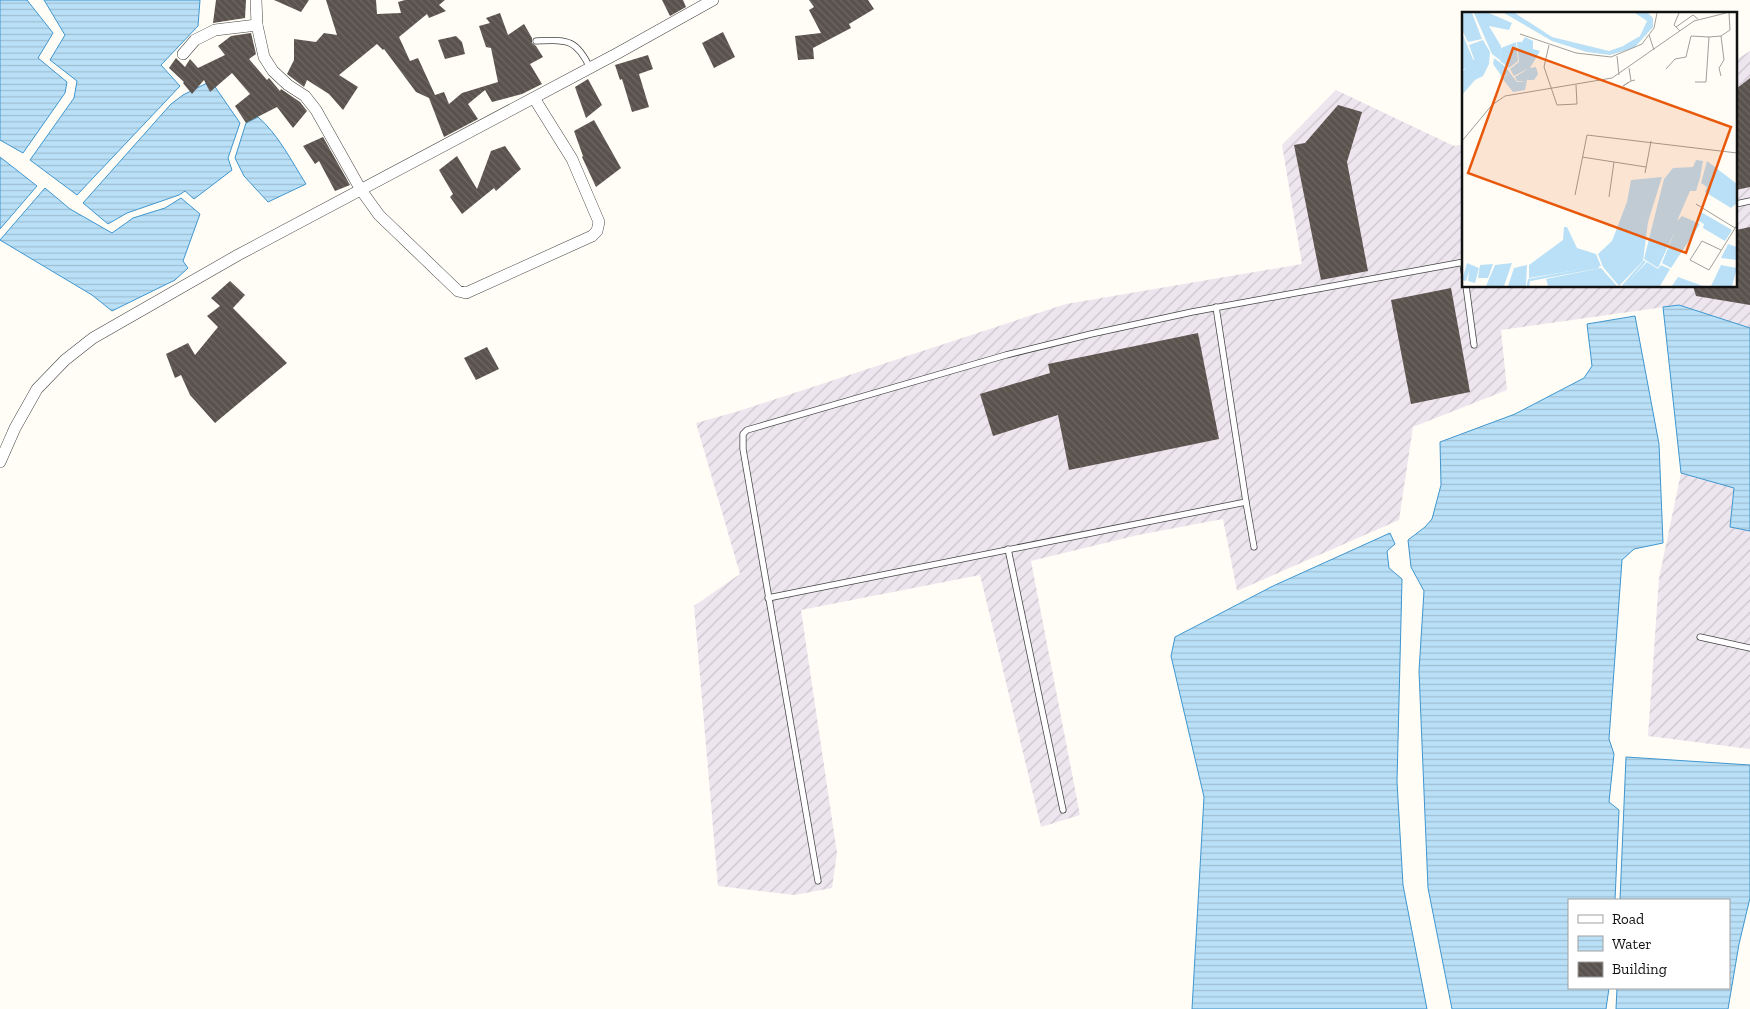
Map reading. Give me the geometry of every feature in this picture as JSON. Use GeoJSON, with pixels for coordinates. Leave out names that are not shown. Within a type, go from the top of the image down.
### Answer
{"type":"FeatureCollection","features":[{"type":"Feature","properties":{"kind":"street"},"geometry":{"type":"LineString","coordinates":[[256,0],[257,25],[264,57],[273,71],[288,85],[306,96],[379,215],[458,291],[466,293],[592,236],[597,231],[599,222],[583,182],[572,159],[534,98]]}},
{"type":"Feature","properties":{"kind":"street"},"geometry":{"type":"LineString","coordinates":[[0,462],[15,428],[37,389],[65,360],[93,338],[238,254],[362,190],[713,0]]}},
{"type":"Feature","properties":{"kind":"street"},"geometry":{"type":"LineString","coordinates":[[183,54],[195,40],[215,30],[257,25]]}},
{"type":"Feature","properties":{"kind":"lane"},"geometry":{"type":"LineString","coordinates":[[536,41],[558,40],[573,44],[582,51],[590,68]]}},
{"type":"Feature","properties":{"kind":"lane"},"geometry":{"type":"LineString","coordinates":[[818,881],[743,449],[743,434],[747,430],[1006,355],[1091,334],[1216,307],[1462,262]]}},
{"type":"Feature","properties":{"kind":"lane"},"geometry":{"type":"LineString","coordinates":[[1466,288],[1474,345]]}},
{"type":"Feature","properties":{"kind":"lane"},"geometry":{"type":"LineString","coordinates":[[1216,307],[1254,547]]}},
{"type":"Feature","properties":{"kind":"lane"},"geometry":{"type":"LineString","coordinates":[[768,598],[1246,502]]}},
{"type":"Feature","properties":{"kind":"lane"},"geometry":{"type":"LineString","coordinates":[[1008,549],[1063,810]]}},
{"type":"Feature","properties":{"kind":"lane"},"geometry":{"type":"LineString","coordinates":[[1700,637],[1750,648]]}},
{"type":"Feature","properties":{"kind":"shaded area"},"geometry":{"type":"Polygon","coordinates":[[[1750,51],[1750,328],[1679,305],[1501,330],[1507,390],[1413,427],[1399,520],[1237,591],[1223,519],[1138,535],[1031,561],[1080,815],[1041,827],[980,575],[801,610],[837,853],[832,888],[795,895],[718,886],[694,606],[740,574],[696,423],[739,411],[1066,304],[1302,264],[1282,145],[1336,90],[1454,146],[1462,144],[1462,288],[1738,288],[1738,59],[1750,51]]]}},
{"type":"Feature","properties":{"kind":"shaded area"},"geometry":{"type":"Polygon","coordinates":[[[1681,473],[1735,488],[1730,527],[1750,531],[1750,749],[1648,736],[1659,578],[1681,473]]]}},
{"type":"Feature","properties":{"kind":"water"},"geometry":{"type":"Polygon","coordinates":[[[0,0],[27,0],[53,33],[38,58],[67,82],[65,93],[23,153],[0,140],[0,0]]]}},
{"type":"Feature","properties":{"kind":"water"},"geometry":{"type":"Polygon","coordinates":[[[44,0],[200,0],[198,26],[161,65],[180,86],[77,195],[30,160],[74,98],[77,81],[50,60],[65,35],[44,0]]]}},
{"type":"Feature","properties":{"kind":"water"},"geometry":{"type":"Polygon","coordinates":[[[211,81],[240,123],[228,158],[232,170],[194,199],[185,191],[179,195],[127,213],[108,224],[83,203],[171,104],[183,95],[211,81]]]}},
{"type":"Feature","properties":{"kind":"water"},"geometry":{"type":"Polygon","coordinates":[[[258,117],[278,140],[306,184],[268,202],[244,176],[235,158],[246,123],[258,117]]]}},
{"type":"Feature","properties":{"kind":"water"},"geometry":{"type":"Polygon","coordinates":[[[0,157],[37,186],[0,229],[0,157]]]}},
{"type":"Feature","properties":{"kind":"water"},"geometry":{"type":"Polygon","coordinates":[[[45,188],[70,209],[112,233],[133,218],[165,208],[181,198],[200,214],[183,261],[188,268],[175,280],[112,311],[92,295],[0,240],[45,188]]]}},
{"type":"Feature","properties":{"kind":"water"},"geometry":{"type":"Polygon","coordinates":[[[1679,305],[1750,328],[1750,531],[1730,527],[1734,488],[1681,473],[1663,307],[1679,305]]]}},
{"type":"Feature","properties":{"kind":"water"},"geometry":{"type":"Polygon","coordinates":[[[1635,316],[1659,444],[1663,543],[1634,549],[1622,560],[1609,739],[1614,754],[1609,802],[1619,810],[1615,899],[1568,899],[1568,989],[1609,989],[1606,1009],[1452,1009],[1428,888],[1419,671],[1424,591],[1411,567],[1408,540],[1432,519],[1441,485],[1440,442],[1515,414],[1584,378],[1592,366],[1587,324],[1635,316]]]}},
{"type":"Feature","properties":{"kind":"water"},"geometry":{"type":"Polygon","coordinates":[[[1390,533],[1395,544],[1387,551],[1389,568],[1402,579],[1397,782],[1403,885],[1427,1009],[1192,1009],[1204,797],[1171,656],[1175,637],[1273,586],[1390,533]]]}},
{"type":"Feature","properties":{"kind":"water"},"geometry":{"type":"Polygon","coordinates":[[[1626,757],[1750,765],[1750,898],[1739,944],[1728,1009],[1616,1009],[1617,989],[1730,989],[1730,899],[1620,899],[1626,757]]]}},
{"type":"Feature","properties":{"kind":"building"},"geometry":{"type":"Polygon","coordinates":[[[216,0],[246,0],[245,18],[213,23],[216,0]]]}},
{"type":"Feature","properties":{"kind":"building"},"geometry":{"type":"Polygon","coordinates":[[[274,0],[309,0],[301,12],[274,0]]]}},
{"type":"Feature","properties":{"kind":"building"},"geometry":{"type":"Polygon","coordinates":[[[326,0],[376,0],[377,14],[401,13],[398,2],[405,0],[445,0],[439,5],[446,11],[429,18],[427,14],[399,37],[410,61],[418,58],[435,95],[444,92],[449,104],[462,93],[498,82],[491,48],[486,47],[479,26],[490,23],[486,18],[500,13],[508,35],[524,24],[532,38],[532,43],[543,57],[530,64],[542,84],[522,94],[492,102],[485,90],[468,104],[478,119],[444,137],[429,98],[416,92],[384,49],[377,44],[339,75],[358,87],[343,110],[329,94],[307,80],[304,87],[287,74],[294,60],[294,39],[316,42],[324,33],[337,35],[326,0]]]}},
{"type":"Feature","properties":{"kind":"building"},"geometry":{"type":"Polygon","coordinates":[[[662,0],[683,0],[686,7],[670,16],[662,0]]]}},
{"type":"Feature","properties":{"kind":"building"},"geometry":{"type":"Polygon","coordinates":[[[809,0],[868,0],[874,9],[849,24],[851,28],[813,48],[814,59],[798,60],[795,36],[821,33],[809,10],[814,7],[809,0]]]}},
{"type":"Feature","properties":{"kind":"building"},"geometry":{"type":"Polygon","coordinates":[[[723,32],[735,57],[714,68],[702,43],[723,32]]]}},
{"type":"Feature","properties":{"kind":"building"},"geometry":{"type":"Polygon","coordinates":[[[251,33],[256,54],[249,59],[267,80],[269,78],[280,91],[281,89],[300,102],[307,111],[293,128],[277,107],[246,123],[235,106],[250,94],[232,73],[210,92],[204,80],[192,94],[184,82],[169,68],[176,58],[185,67],[190,59],[198,68],[225,55],[218,46],[231,36],[251,33]]]}},
{"type":"Feature","properties":{"kind":"building"},"geometry":{"type":"Polygon","coordinates":[[[456,36],[462,42],[465,54],[445,59],[438,40],[456,36]]]}},
{"type":"Feature","properties":{"kind":"building"},"geometry":{"type":"Polygon","coordinates":[[[648,55],[653,69],[639,74],[649,107],[632,112],[622,79],[620,80],[615,65],[648,55]]]}},
{"type":"Feature","properties":{"kind":"building"},"geometry":{"type":"Polygon","coordinates":[[[1750,78],[1750,187],[1738,190],[1738,87],[1750,78]]]}},
{"type":"Feature","properties":{"kind":"building"},"geometry":{"type":"Polygon","coordinates":[[[588,79],[602,105],[586,118],[575,87],[588,79]]]}},
{"type":"Feature","properties":{"kind":"building"},"geometry":{"type":"Polygon","coordinates":[[[1338,105],[1362,112],[1347,162],[1368,271],[1321,280],[1294,145],[1305,143],[1338,105]]]}},
{"type":"Feature","properties":{"kind":"building"},"geometry":{"type":"Polygon","coordinates":[[[594,120],[621,168],[596,187],[582,157],[574,131],[594,120]]]}},
{"type":"Feature","properties":{"kind":"building"},"geometry":{"type":"Polygon","coordinates":[[[323,137],[350,185],[335,191],[319,161],[315,164],[303,146],[323,137]]]}},
{"type":"Feature","properties":{"kind":"building"},"geometry":{"type":"Polygon","coordinates":[[[505,146],[521,169],[496,191],[494,188],[462,214],[450,197],[453,194],[439,170],[457,156],[477,189],[491,151],[505,146]]]}},
{"type":"Feature","properties":{"kind":"building"},"geometry":{"type":"Polygon","coordinates":[[[1750,227],[1750,305],[1696,296],[1694,288],[1738,288],[1738,230],[1750,227]]]}},
{"type":"Feature","properties":{"kind":"building"},"geometry":{"type":"Polygon","coordinates":[[[230,281],[245,295],[233,308],[287,363],[215,423],[190,395],[181,375],[175,378],[166,354],[188,343],[195,355],[218,327],[207,316],[220,306],[211,298],[230,281]]]}},
{"type":"Feature","properties":{"kind":"building"},"geometry":{"type":"Polygon","coordinates":[[[1451,288],[1470,392],[1411,404],[1391,300],[1451,288]]]}},
{"type":"Feature","properties":{"kind":"building"},"geometry":{"type":"Polygon","coordinates":[[[1198,333],[1219,439],[1069,470],[1058,415],[993,436],[980,394],[1050,373],[1048,364],[1198,333]]]}},
{"type":"Feature","properties":{"kind":"building"},"geometry":{"type":"Polygon","coordinates":[[[487,347],[499,369],[476,380],[464,358],[487,347]]]}}]}
